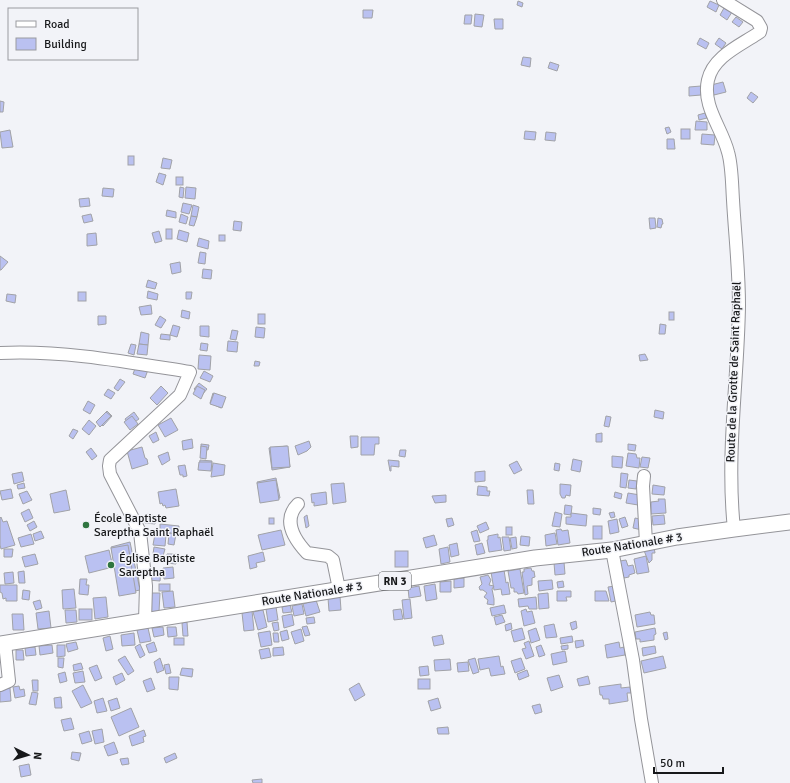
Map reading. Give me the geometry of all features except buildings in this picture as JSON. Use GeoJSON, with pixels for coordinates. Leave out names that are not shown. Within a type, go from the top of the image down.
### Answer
{"type":"FeatureCollection","features":[{"type":"Feature","properties":{"kind":"main road","name":"Route Nationale # 3"},"geometry":{"type":"LineString","coordinates":[[2,644],[535,558],[612,550],[734,529],[790,522]]}},
{"type":"Feature","properties":{"kind":"street","name":"Route de la Grotte de Saint Raphaël"},"geometry":{"type":"LineString","coordinates":[[723,0],[757,21],[761,28],[758,34],[719,60],[711,72],[707,89],[707,98],[710,108],[729,152],[739,304],[731,463],[731,500],[734,529]]}},
{"type":"Feature","properties":{"kind":"street"},"geometry":{"type":"LineString","coordinates":[[0,353],[39,352],[82,355],[190,372],[180,395],[110,460],[110,474],[140,532],[146,586],[145,621]]}},
{"type":"Feature","properties":{"kind":"street"},"geometry":{"type":"LineString","coordinates":[[644,476],[643,486],[646,543]]}},
{"type":"Feature","properties":{"kind":"street"},"geometry":{"type":"LineString","coordinates":[[298,504],[294,508],[290,520],[291,531],[307,553],[331,558],[334,563],[339,589]]}},
{"type":"Feature","properties":{"kind":"street"},"geometry":{"type":"LineString","coordinates":[[612,550],[633,660],[652,783]]}},
{"type":"Feature","properties":{"kind":"street"},"geometry":{"type":"LineString","coordinates":[[0,684],[9,681],[2,644]]}},
{"type":"Feature","properties":{"kind":"place","name":"École Baptiste Sareptha Saint Raphaël"},"geometry":{"type":"Point","coordinates":[86,525]}},
{"type":"Feature","properties":{"kind":"place","name":"Église Baptiste Sareptha"},"geometry":{"type":"Point","coordinates":[111,565]}}]}
